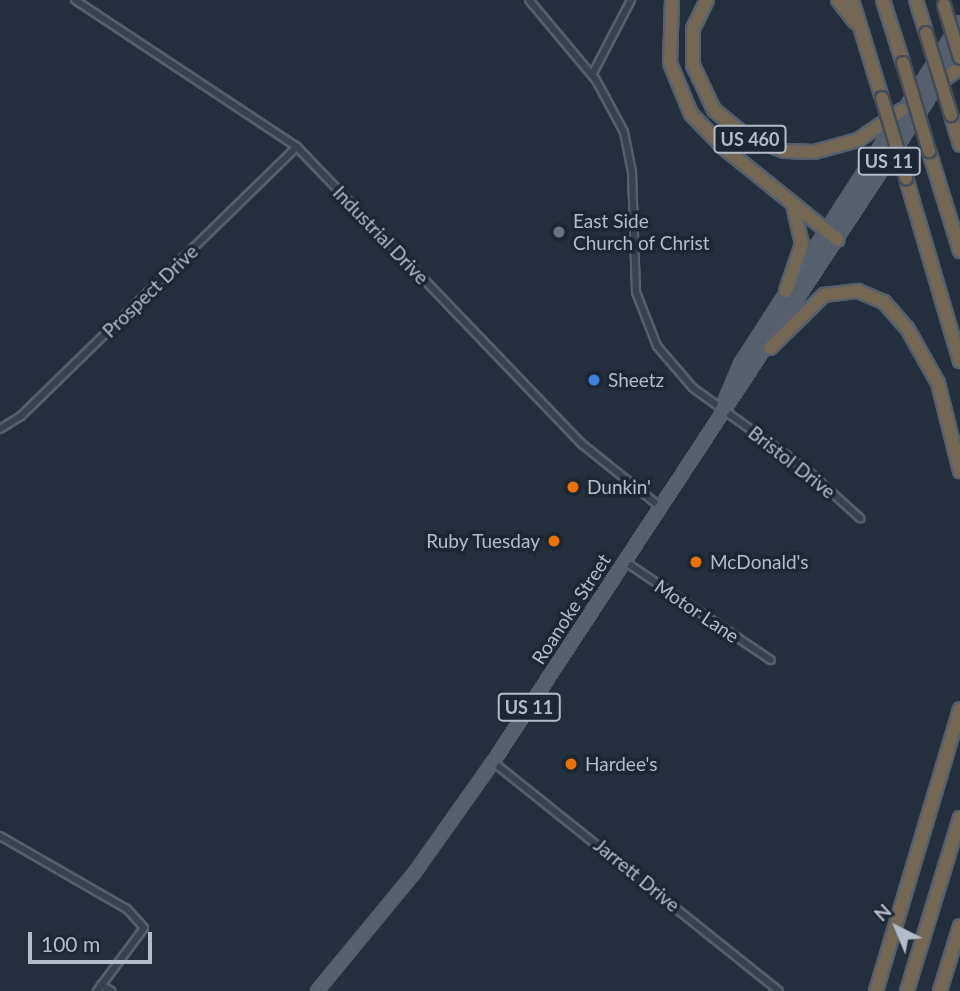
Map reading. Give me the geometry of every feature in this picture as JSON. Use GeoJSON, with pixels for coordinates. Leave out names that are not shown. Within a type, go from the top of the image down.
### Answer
{"type":"FeatureCollection","features":[{"type":"Feature","properties":{"kind":"highway"},"geometry":{"type":"LineString","coordinates":[[672,0],[670,63],[691,114],[792,205],[838,240]]}},
{"type":"Feature","properties":{"kind":"highway","name":"US 460"},"geometry":{"type":"LineString","coordinates":[[707,0],[693,29],[693,65],[714,110],[747,137],[785,151],[814,152],[858,140],[902,110]]}},
{"type":"Feature","properties":{"kind":"highway"},"geometry":{"type":"LineString","coordinates":[[838,0],[862,31]]}},
{"type":"Feature","properties":{"kind":"highway"},"geometry":{"type":"LineString","coordinates":[[852,0],[960,361]]}},
{"type":"Feature","properties":{"kind":"highway"},"geometry":{"type":"LineString","coordinates":[[883,0],[960,251]]}},
{"type":"Feature","properties":{"kind":"highway"},"geometry":{"type":"LineString","coordinates":[[916,0],[960,145]]}},
{"type":"Feature","properties":{"kind":"highway"},"geometry":{"type":"LineString","coordinates":[[944,2],[960,58]]}},
{"type":"Feature","properties":{"kind":"highway"},"geometry":{"type":"LineString","coordinates":[[940,82],[960,68]]}},
{"type":"Feature","properties":{"kind":"highway"},"geometry":{"type":"LineString","coordinates":[[786,291],[802,244],[792,205]]}},
{"type":"Feature","properties":{"kind":"highway"},"geometry":{"type":"LineString","coordinates":[[770,348],[824,295],[848,290],[876,297],[897,314],[927,361],[946,407],[960,471]]}},
{"type":"Feature","properties":{"kind":"highway"},"geometry":{"type":"LineString","coordinates":[[876,991],[960,709]]}},
{"type":"Feature","properties":{"kind":"highway"},"geometry":{"type":"LineString","coordinates":[[907,991],[960,818]]}},
{"type":"Feature","properties":{"kind":"highway"},"geometry":{"type":"LineString","coordinates":[[940,991],[960,926]]}},
{"type":"Feature","properties":{"kind":"main road","name":"Roanoke Street"},"geometry":{"type":"LineString","coordinates":[[721,409],[729,382],[960,22]]}},
{"type":"Feature","properties":{"kind":"main road","name":"Roanoke Street"},"geometry":{"type":"LineString","coordinates":[[317,991],[427,856],[493,762],[721,409],[741,391],[770,348],[960,51]]}},
{"type":"Feature","properties":{"kind":"street","name":"Industrial Drive"},"geometry":{"type":"LineString","coordinates":[[75,0],[297,147],[582,444],[659,506]]}},
{"type":"Feature","properties":{"kind":"street","name":"Bristol Drive"},"geometry":{"type":"LineString","coordinates":[[529,0],[592,75],[620,122],[630,161],[634,280],[643,318],[673,368],[721,409],[807,470],[860,518]]}},
{"type":"Feature","properties":{"kind":"street"},"geometry":{"type":"LineString","coordinates":[[592,75],[631,0]]}},
{"type":"Feature","properties":{"kind":"street","name":"Prospect Drive"},"geometry":{"type":"LineString","coordinates":[[0,429],[35,402],[297,147]]}},
{"type":"Feature","properties":{"kind":"street","name":"Motor Lane"},"geometry":{"type":"LineString","coordinates":[[624,561],[771,660]]}},
{"type":"Feature","properties":{"kind":"street","name":"Jarrett Drive"},"geometry":{"type":"LineString","coordinates":[[493,762],[779,991]]}},
{"type":"Feature","properties":{"kind":"street"},"geometry":{"type":"LineString","coordinates":[[0,836],[127,909],[144,928],[99,988],[111,991]]}},
{"type":"Feature","properties":{"kind":"place","name":"East Side Church of Christ"},"geometry":{"type":"Point","coordinates":[559,232]}},
{"type":"Feature","properties":{"kind":"place","name":"Sheetz"},"geometry":{"type":"Point","coordinates":[594,380]}},
{"type":"Feature","properties":{"kind":"place","name":"Dunkin'"},"geometry":{"type":"Point","coordinates":[573,487]}},
{"type":"Feature","properties":{"kind":"place","name":"Ruby Tuesday"},"geometry":{"type":"Point","coordinates":[554,541]}},
{"type":"Feature","properties":{"kind":"place","name":"McDonald's"},"geometry":{"type":"Point","coordinates":[696,562]}},
{"type":"Feature","properties":{"kind":"place","name":"Hardee's"},"geometry":{"type":"Point","coordinates":[571,764]}}]}
